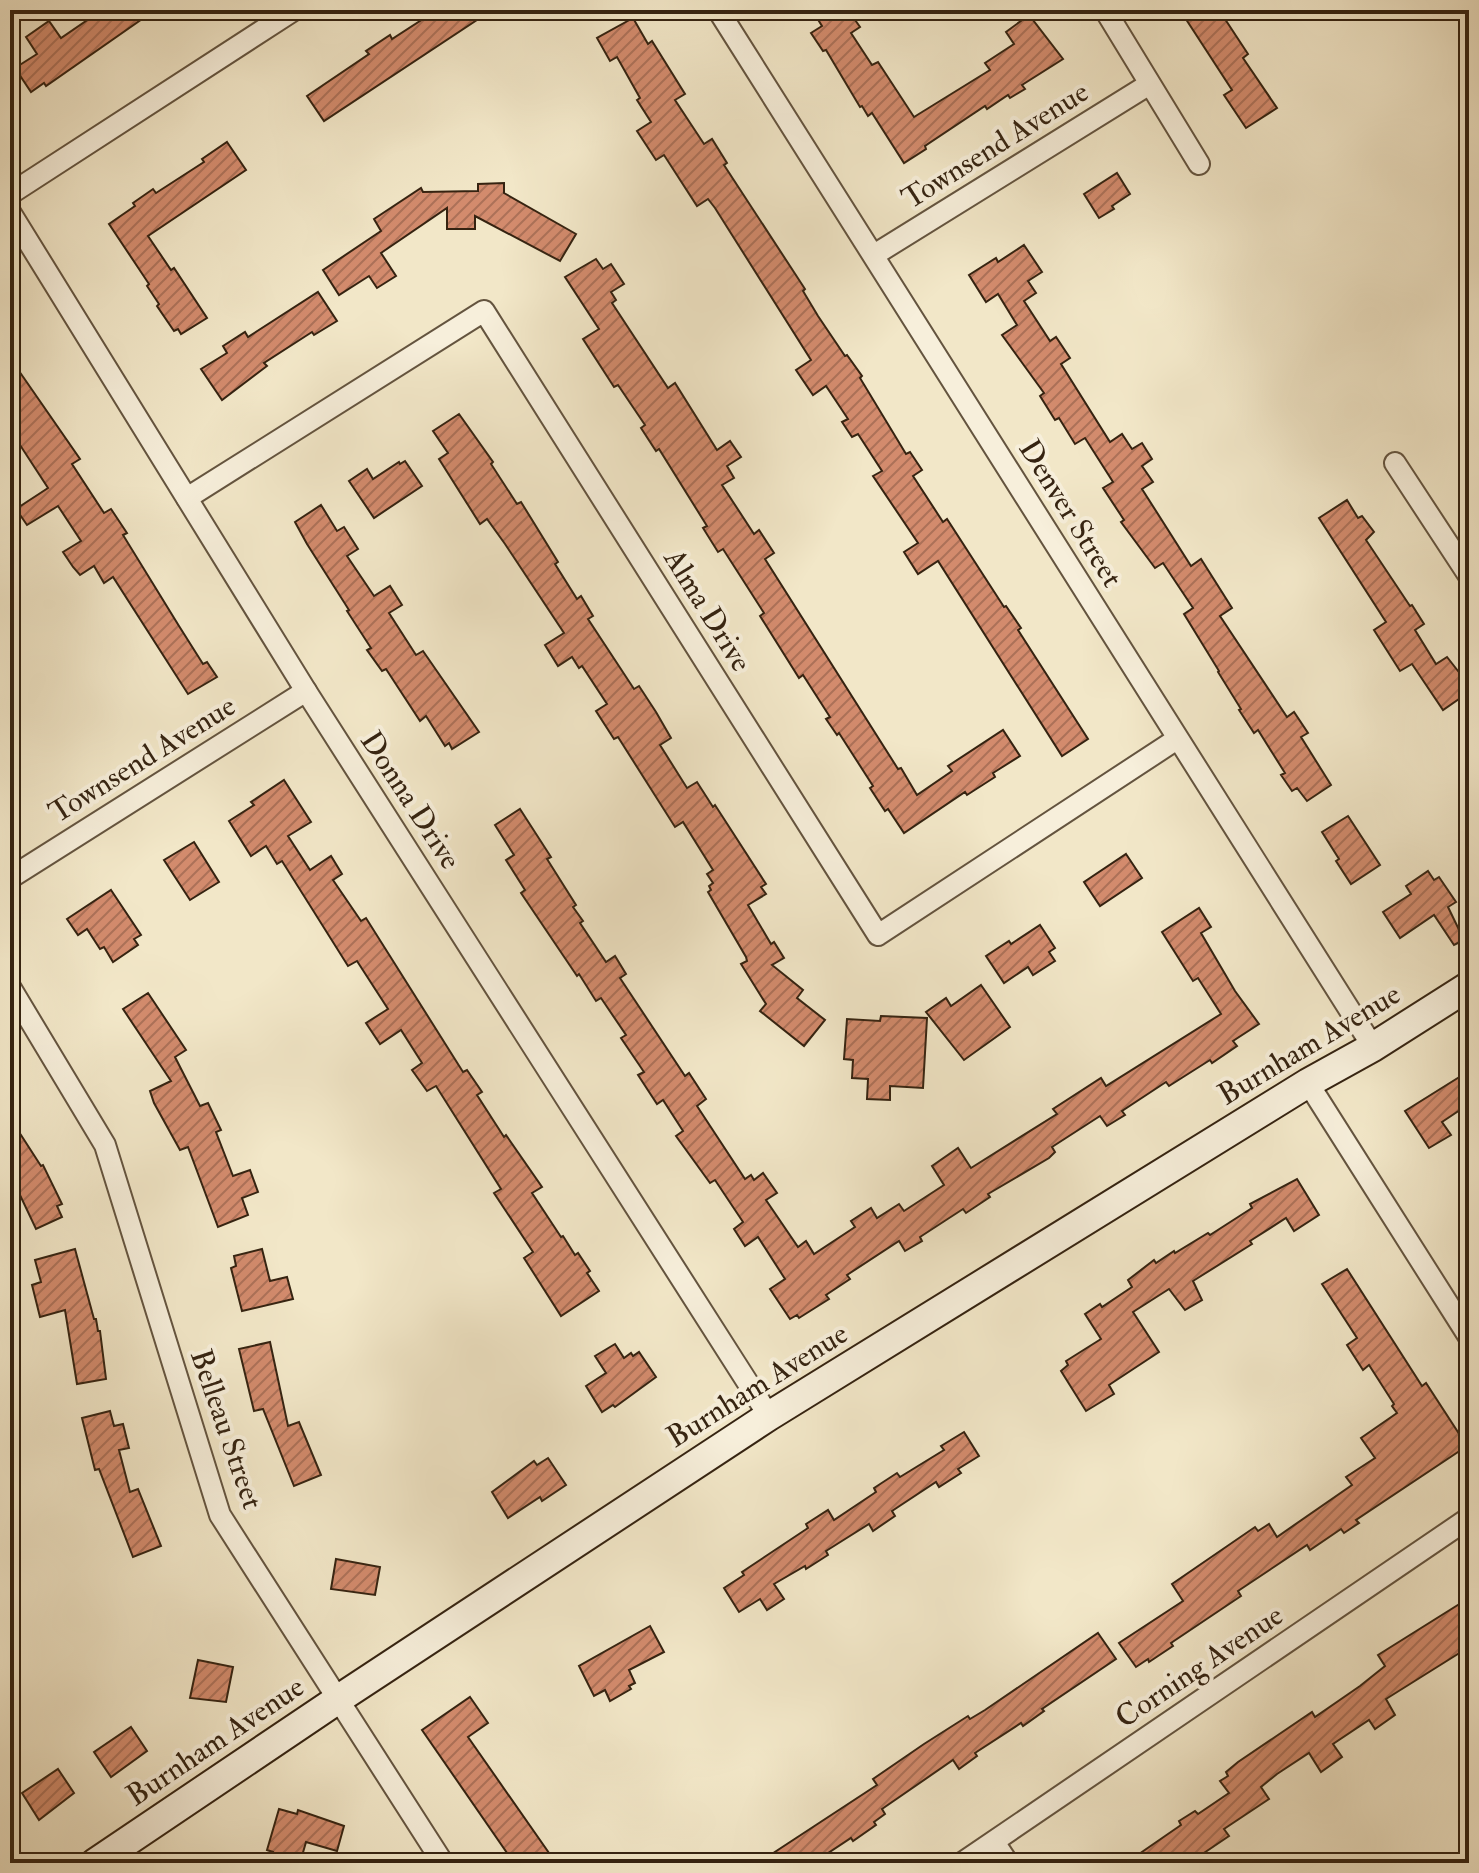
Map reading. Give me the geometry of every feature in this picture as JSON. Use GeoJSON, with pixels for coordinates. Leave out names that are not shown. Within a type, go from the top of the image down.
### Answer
{"type":"FeatureCollection","features":[{"type":"Feature","properties":{"kind":"street"},"geometry":{"type":"LineString","coordinates":[[10,194],[294,10]]}},
{"type":"Feature","properties":{"kind":"street","name":"Denver Street"},"geometry":{"type":"LineString","coordinates":[[718,10],[1373,1047]]}},
{"type":"Feature","properties":{"kind":"street"},"geometry":{"type":"LineString","coordinates":[[1105,10],[1199,164]]}},
{"type":"Feature","properties":{"kind":"street","name":"Townsend Avenue"},"geometry":{"type":"LineString","coordinates":[[874,255],[1148,85]]}},
{"type":"Feature","properties":{"kind":"street","name":"Donna Drive"},"geometry":{"type":"LineString","coordinates":[[10,212],[306,691],[769,1416]]}},
{"type":"Feature","properties":{"kind":"street","name":"Alma Drive"},"geometry":{"type":"LineString","coordinates":[[187,498],[484,311],[878,935],[1177,739]]}},
{"type":"Feature","properties":{"kind":"street"},"geometry":{"type":"LineString","coordinates":[[1395,463],[1469,576]]}},
{"type":"Feature","properties":{"kind":"street","name":"Townsend Avenue"},"geometry":{"type":"LineString","coordinates":[[10,878],[306,691]]}},
{"type":"Feature","properties":{"kind":"street","name":"Burnham Avenue"},"geometry":{"type":"LineString","coordinates":[[95,1863],[769,1416],[1469,986]]}},
{"type":"Feature","properties":{"kind":"street","name":"Belleau Street"},"geometry":{"type":"LineString","coordinates":[[10,987],[105,1145],[220,1515],[443,1863]]}},
{"type":"Feature","properties":{"kind":"street"},"geometry":{"type":"LineString","coordinates":[[1308,1083],[1469,1337]]}},
{"type":"Feature","properties":{"kind":"street","name":"Corning Avenue"},"geometry":{"type":"LineString","coordinates":[[962,1863],[1469,1518]]}},
{"type":"Feature","properties":{"kind":"street"},"geometry":{"type":"LineString","coordinates":[[994,1842],[1008,1863]]}},
{"type":"Feature","properties":{"kind":"building"},"geometry":{"type":"Polygon","coordinates":[[[102,10],[155,10],[46,86],[44,83],[31,92],[15,68],[37,54],[26,37],[49,21],[61,38],[102,10]]]}},
{"type":"Feature","properties":{"kind":"building"},"geometry":{"type":"Polygon","coordinates":[[[437,10],[492,10],[324,121],[307,96],[369,54],[366,51],[390,35],[392,39],[437,10]]]}},
{"type":"Feature","properties":{"kind":"building"},"geometry":{"type":"Polygon","coordinates":[[[812,10],[848,10],[860,27],[851,33],[872,65],[878,62],[914,117],[990,70],[985,63],[1014,44],[1006,32],[1029,15],[1063,59],[1022,85],[1025,89],[1010,98],[1008,95],[987,109],[985,106],[904,163],[872,113],[868,116],[860,107],[826,50],[823,51],[811,33],[822,26],[812,10]]]}},
{"type":"Feature","properties":{"kind":"building"},"geometry":{"type":"Polygon","coordinates":[[[1180,10],[1219,10],[1248,54],[1243,58],[1277,108],[1246,128],[1224,95],[1232,90],[1180,10]]]}},
{"type":"Feature","properties":{"kind":"building"},"geometry":{"type":"Polygon","coordinates":[[[633,18],[648,44],[652,41],[685,94],[675,100],[704,144],[712,139],[727,163],[724,165],[805,289],[803,291],[818,316],[862,376],[860,378],[906,454],[910,452],[922,470],[913,476],[943,522],[947,519],[1021,628],[1018,630],[1088,739],[1062,756],[938,561],[918,574],[904,552],[918,543],[873,476],[882,471],[858,434],[852,437],[842,422],[848,419],[826,386],[813,395],[796,370],[811,360],[715,208],[708,199],[697,206],[664,155],[656,160],[637,131],[651,122],[617,57],[610,61],[597,38],[633,18]]]}},
{"type":"Feature","properties":{"kind":"building"},"geometry":{"type":"Polygon","coordinates":[[[227,142],[246,170],[148,236],[171,270],[174,268],[207,318],[181,334],[178,329],[174,331],[157,306],[159,304],[147,286],[149,284],[109,224],[153,189],[156,193],[204,162],[202,159],[227,142]]]}},
{"type":"Feature","properties":{"kind":"building"},"geometry":{"type":"Polygon","coordinates":[[[1117,173],[1130,194],[1099,218],[1084,194],[1117,173]]]}},
{"type":"Feature","properties":{"kind":"building"},"geometry":{"type":"Polygon","coordinates":[[[504,183],[504,193],[576,234],[560,261],[475,216],[475,229],[447,229],[447,208],[381,253],[396,276],[377,288],[369,276],[339,295],[323,270],[381,231],[374,219],[421,188],[423,192],[478,191],[478,184],[504,183]]]}},
{"type":"Feature","properties":{"kind":"building"},"geometry":{"type":"Polygon","coordinates":[[[1024,245],[1042,272],[1028,281],[1036,293],[1024,301],[1050,341],[1056,337],[1070,358],[1061,364],[1110,442],[1122,434],[1132,449],[1142,443],[1152,459],[1142,466],[1153,482],[1142,489],[1191,566],[1201,559],[1232,608],[1220,616],[1287,717],[1294,712],[1308,733],[1301,737],[1331,785],[1307,801],[1297,788],[1292,791],[1281,775],[1285,773],[1258,730],[1254,733],[1239,710],[1184,614],[1193,608],[1163,563],[1155,568],[1121,522],[1124,520],[1103,488],[1113,482],[1085,438],[1075,444],[1059,418],[1055,420],[1040,396],[1044,393],[1002,335],[1017,325],[998,294],[986,302],[969,275],[996,258],[998,262],[1024,245]]]}},
{"type":"Feature","properties":{"kind":"building"},"geometry":{"type":"Polygon","coordinates":[[[596,259],[603,269],[611,264],[624,284],[611,292],[616,300],[612,303],[668,388],[675,383],[717,450],[730,441],[741,457],[727,466],[734,478],[722,485],[754,534],[759,530],[774,553],[765,559],[917,795],[952,771],[948,766],[1003,730],[1020,756],[993,773],[995,777],[967,795],[965,792],[904,833],[888,809],[885,811],[870,788],[873,786],[839,733],[837,735],[826,719],[830,717],[803,675],[799,678],[760,616],[764,613],[723,549],[718,552],[703,528],[707,526],[659,449],[656,451],[641,428],[645,425],[618,385],[614,387],[583,339],[599,329],[565,277],[596,259]]]}},
{"type":"Feature","properties":{"kind":"building"},"geometry":{"type":"Polygon","coordinates":[[[318,292],[337,321],[314,335],[312,332],[264,363],[267,366],[222,400],[201,369],[227,353],[223,346],[245,332],[248,337],[318,292]]]}},
{"type":"Feature","properties":{"kind":"building"},"geometry":{"type":"Polygon","coordinates":[[[10,358],[80,459],[72,464],[104,513],[111,509],[127,533],[123,535],[179,626],[203,664],[207,662],[217,677],[188,694],[113,577],[104,583],[94,566],[80,575],[73,567],[63,552],[81,541],[58,506],[27,525],[16,509],[48,488],[20,445],[10,451],[10,358]]]}},
{"type":"Feature","properties":{"kind":"building"},"geometry":{"type":"Polygon","coordinates":[[[459,414],[493,462],[491,464],[517,504],[521,502],[577,599],[581,596],[593,616],[588,619],[634,689],[639,686],[656,712],[671,738],[660,745],[687,788],[697,782],[766,884],[761,887],[766,894],[748,905],[771,944],[774,942],[784,958],[772,965],[803,990],[797,998],[825,1020],[804,1046],[760,1011],[766,1004],[741,964],[747,961],[746,957],[708,892],[713,883],[707,874],[713,870],[683,822],[675,827],[618,737],[614,739],[596,711],[607,704],[582,666],[579,668],[572,657],[558,666],[545,645],[564,633],[487,519],[480,524],[439,459],[448,453],[433,431],[459,414]]]}},
{"type":"Feature","properties":{"kind":"building"},"geometry":{"type":"Polygon","coordinates":[[[405,461],[422,486],[374,518],[349,481],[367,469],[373,479],[405,461]]]}},
{"type":"Feature","properties":{"kind":"building"},"geometry":{"type":"Polygon","coordinates":[[[1347,500],[1358,518],[1362,516],[1374,532],[1366,540],[1424,624],[1415,630],[1436,664],[1447,657],[1469,685],[1469,692],[1443,710],[1412,664],[1400,671],[1374,630],[1386,622],[1319,518],[1347,500]]]}},
{"type":"Feature","properties":{"kind":"building"},"geometry":{"type":"Polygon","coordinates":[[[321,505],[337,531],[344,527],[358,549],[347,556],[374,596],[390,586],[402,605],[389,613],[416,655],[423,651],[479,732],[452,749],[449,743],[445,746],[426,716],[420,721],[386,669],[382,671],[367,650],[371,648],[295,522],[321,505]]]}},
{"type":"Feature","properties":{"kind":"building"},"geometry":{"type":"Polygon","coordinates":[[[284,780],[311,822],[288,836],[310,870],[331,856],[342,874],[333,880],[361,921],[366,918],[463,1072],[467,1070],[482,1092],[477,1095],[542,1187],[532,1193],[561,1237],[575,1255],[578,1253],[590,1271],[587,1273],[599,1291],[561,1316],[524,1258],[533,1252],[494,1193],[501,1189],[436,1086],[427,1091],[412,1070],[422,1063],[401,1030],[380,1044],[366,1023],[388,1009],[357,961],[348,966],[282,861],[277,864],[266,846],[251,856],[229,821],[284,780]]]}},
{"type":"Feature","properties":{"kind":"building"},"geometry":{"type":"Polygon","coordinates":[[[520,809],[551,857],[547,859],[576,905],[573,907],[583,921],[580,923],[606,962],[615,956],[626,974],[620,978],[685,1076],[689,1073],[706,1099],[697,1106],[745,1179],[751,1175],[754,1180],[763,1173],[777,1193],[766,1200],[798,1247],[806,1241],[814,1254],[855,1227],[851,1221],[871,1208],[877,1218],[899,1204],[904,1211],[944,1185],[932,1166],[958,1148],[971,1168],[1057,1114],[1053,1109],[1101,1078],[1106,1086],[1221,1014],[1198,978],[1193,981],[1162,932],[1199,908],[1211,927],[1201,933],[1235,991],[1259,1024],[1233,1041],[1237,1046],[1212,1063],[1210,1060],[1169,1086],[1166,1082],[1122,1111],[1125,1115],[1107,1126],[1100,1116],[1052,1147],[1055,1152],[1049,1158],[988,1194],[990,1197],[966,1213],[963,1209],[920,1237],[922,1241],[905,1251],[899,1241],[847,1275],[850,1279],[826,1295],[829,1299],[799,1318],[797,1315],[790,1319],[770,1289],[785,1279],[758,1237],[745,1246],[734,1229],[743,1222],[715,1180],[710,1183],[676,1136],[683,1131],[663,1100],[657,1104],[638,1075],[644,1072],[621,1038],[626,1035],[601,998],[596,1001],[579,974],[577,976],[521,893],[525,890],[506,860],[514,855],[495,825],[520,809]]]}},
{"type":"Feature","properties":{"kind":"building"},"geometry":{"type":"Polygon","coordinates":[[[1348,816],[1380,865],[1351,884],[1322,832],[1348,816]]]}},
{"type":"Feature","properties":{"kind":"building"},"geometry":{"type":"Polygon","coordinates":[[[194,842],[219,882],[190,900],[164,860],[194,842]]]}},
{"type":"Feature","properties":{"kind":"building"},"geometry":{"type":"Polygon","coordinates":[[[1126,854],[1142,878],[1100,906],[1084,882],[1126,854]]]}},
{"type":"Feature","properties":{"kind":"building"},"geometry":{"type":"Polygon","coordinates":[[[1428,871],[1434,880],[1439,877],[1456,902],[1448,907],[1464,940],[1454,945],[1434,915],[1400,938],[1383,912],[1411,894],[1406,886],[1428,871]]]}},
{"type":"Feature","properties":{"kind":"building"},"geometry":{"type":"Polygon","coordinates":[[[111,890],[141,935],[134,939],[138,945],[113,962],[87,929],[78,935],[67,919],[111,890]]]}},
{"type":"Feature","properties":{"kind":"building"},"geometry":{"type":"Polygon","coordinates":[[[1040,925],[1055,948],[1049,952],[1055,961],[1033,975],[1028,967],[1004,983],[986,956],[1040,925]]]}},
{"type":"Feature","properties":{"kind":"building"},"geometry":{"type":"Polygon","coordinates":[[[981,985],[1010,1027],[964,1060],[926,1012],[946,998],[951,1006],[981,985]]]}},
{"type":"Feature","properties":{"kind":"building"},"geometry":{"type":"Polygon","coordinates":[[[148,993],[186,1050],[175,1057],[200,1106],[208,1103],[221,1130],[216,1132],[233,1176],[250,1170],[258,1192],[242,1198],[248,1215],[218,1227],[188,1147],[180,1150],[150,1091],[171,1081],[123,1009],[148,993]]]}},
{"type":"Feature","properties":{"kind":"building"},"geometry":{"type":"Polygon","coordinates":[[[881,1016],[927,1018],[923,1088],[890,1086],[890,1100],[867,1099],[868,1079],[852,1078],[853,1060],[844,1059],[847,1019],[880,1021],[881,1016]]]}},
{"type":"Feature","properties":{"kind":"building"},"geometry":{"type":"Polygon","coordinates":[[[1469,1071],[1469,1104],[1442,1122],[1451,1135],[1429,1148],[1405,1111],[1469,1071]]]}},
{"type":"Feature","properties":{"kind":"building"},"geometry":{"type":"Polygon","coordinates":[[[10,1118],[43,1165],[62,1204],[57,1206],[62,1217],[36,1229],[10,1174],[10,1118]]]}},
{"type":"Feature","properties":{"kind":"building"},"geometry":{"type":"Polygon","coordinates":[[[1297,1179],[1319,1215],[1294,1231],[1286,1218],[1250,1241],[1252,1244],[1193,1281],[1202,1300],[1185,1310],[1169,1289],[1133,1312],[1159,1352],[1109,1385],[1114,1394],[1086,1411],[1061,1371],[1068,1365],[1066,1361],[1101,1339],[1085,1314],[1132,1287],[1128,1280],[1154,1260],[1156,1263],[1208,1233],[1210,1235],[1252,1208],[1250,1204],[1297,1179]]]}},
{"type":"Feature","properties":{"kind":"building"},"geometry":{"type":"Polygon","coordinates":[[[75,1249],[100,1331],[106,1379],[77,1384],[65,1310],[40,1317],[32,1285],[41,1282],[35,1260],[75,1249]]]}},
{"type":"Feature","properties":{"kind":"building"},"geometry":{"type":"Polygon","coordinates":[[[262,1249],[270,1281],[287,1277],[293,1299],[242,1311],[231,1268],[236,1266],[234,1256],[262,1249]]]}},
{"type":"Feature","properties":{"kind":"building"},"geometry":{"type":"Polygon","coordinates":[[[1347,1269],[1422,1386],[1426,1383],[1467,1446],[1356,1520],[1359,1523],[1344,1533],[1341,1529],[1310,1550],[1307,1545],[1238,1591],[1241,1596],[1171,1643],[1173,1646],[1136,1667],[1119,1643],[1183,1601],[1172,1584],[1255,1527],[1258,1531],[1269,1524],[1277,1537],[1352,1485],[1346,1477],[1375,1458],[1361,1438],[1397,1413],[1369,1365],[1363,1370],[1347,1345],[1357,1338],[1322,1284],[1347,1269]]]}},
{"type":"Feature","properties":{"kind":"building"},"geometry":{"type":"Polygon","coordinates":[[[270,1342],[288,1426],[299,1422],[321,1475],[294,1486],[263,1409],[254,1411],[239,1349],[270,1342]]]}},
{"type":"Feature","properties":{"kind":"building"},"geometry":{"type":"Polygon","coordinates":[[[615,1344],[624,1358],[639,1352],[656,1377],[615,1407],[613,1405],[602,1412],[586,1386],[606,1373],[595,1356],[615,1344]]]}},
{"type":"Feature","properties":{"kind":"building"},"geometry":{"type":"Polygon","coordinates":[[[110,1411],[114,1426],[123,1424],[129,1448],[119,1450],[130,1492],[138,1489],[161,1546],[133,1557],[99,1469],[95,1470],[82,1418],[110,1411]]]}},
{"type":"Feature","properties":{"kind":"building"},"geometry":{"type":"Polygon","coordinates":[[[964,1432],[979,1456],[958,1469],[961,1473],[939,1487],[936,1482],[892,1511],[895,1516],[873,1531],[869,1524],[826,1551],[828,1555],[806,1569],[805,1566],[774,1584],[784,1599],[767,1610],[760,1599],[739,1612],[724,1588],[744,1575],[742,1572],[808,1528],[806,1524],[828,1510],[834,1520],[876,1492],[874,1488],[897,1473],[900,1477],[944,1450],[941,1446],[964,1432]]]}},
{"type":"Feature","properties":{"kind":"building"},"geometry":{"type":"Polygon","coordinates":[[[548,1458],[566,1485],[542,1501],[540,1497],[508,1518],[492,1492],[534,1461],[537,1465],[548,1458]]]}},
{"type":"Feature","properties":{"kind":"building"},"geometry":{"type":"Polygon","coordinates":[[[336,1559],[380,1567],[375,1595],[331,1589],[336,1559]]]}},
{"type":"Feature","properties":{"kind":"building"},"geometry":{"type":"Polygon","coordinates":[[[1469,1598],[1469,1647],[1386,1699],[1395,1715],[1375,1729],[1369,1720],[1333,1744],[1342,1757],[1321,1772],[1309,1753],[1277,1774],[1261,1787],[1269,1799],[1224,1829],[1229,1836],[1189,1863],[1126,1863],[1181,1825],[1179,1821],[1195,1811],[1198,1814],[1229,1793],[1220,1781],[1238,1762],[1312,1712],[1315,1717],[1360,1686],[1385,1666],[1378,1655],[1469,1598]]]}},
{"type":"Feature","properties":{"kind":"building"},"geometry":{"type":"Polygon","coordinates":[[[650,1626],[664,1652],[629,1670],[635,1683],[629,1686],[631,1689],[610,1701],[605,1690],[594,1696],[579,1666],[650,1626]]]}},
{"type":"Feature","properties":{"kind":"building"},"geometry":{"type":"Polygon","coordinates":[[[1098,1633],[1116,1659],[1042,1709],[1044,1711],[1023,1726],[1021,1723],[975,1753],[977,1756],[959,1769],[953,1760],[882,1809],[885,1814],[874,1822],[876,1825],[853,1841],[851,1838],[813,1863],[758,1863],[877,1785],[873,1779],[924,1744],[968,1716],[970,1719],[985,1710],[1098,1633]]]}},
{"type":"Feature","properties":{"kind":"building"},"geometry":{"type":"Polygon","coordinates":[[[198,1660],[233,1667],[226,1702],[190,1698],[198,1660]]]}},
{"type":"Feature","properties":{"kind":"building"},"geometry":{"type":"Polygon","coordinates":[[[470,1697],[488,1723],[468,1737],[556,1863],[514,1863],[422,1730],[470,1697]]]}},
{"type":"Feature","properties":{"kind":"building"},"geometry":{"type":"Polygon","coordinates":[[[131,1727],[147,1751],[111,1777],[94,1752],[131,1727]]]}},
{"type":"Feature","properties":{"kind":"building"},"geometry":{"type":"Polygon","coordinates":[[[58,1769],[74,1793],[39,1820],[22,1793],[58,1769]]]}},
{"type":"Feature","properties":{"kind":"building"},"geometry":{"type":"Polygon","coordinates":[[[279,1809],[297,1814],[298,1810],[344,1826],[337,1851],[306,1842],[300,1863],[270,1863],[273,1852],[267,1850],[279,1809]]]}}]}
